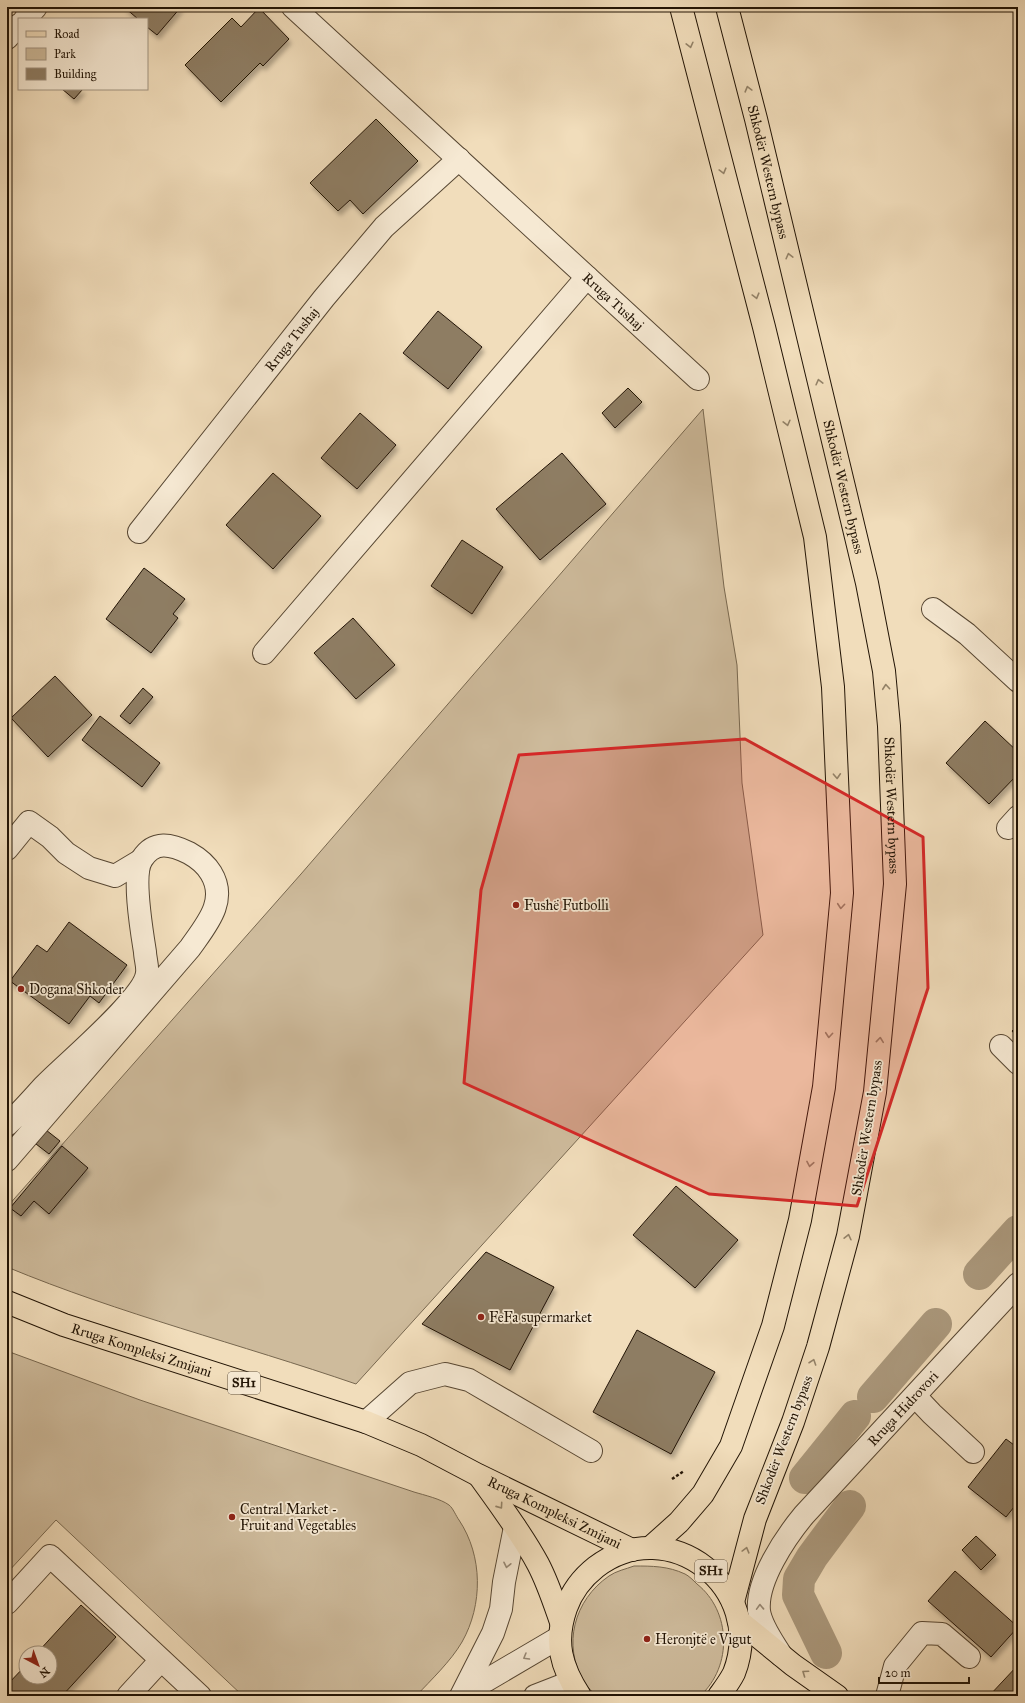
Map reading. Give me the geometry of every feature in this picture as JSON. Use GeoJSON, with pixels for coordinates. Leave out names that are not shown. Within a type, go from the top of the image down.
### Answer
{"type":"FeatureCollection","features":[{"type":"Feature","properties":{"kind":"main road"},"geometry":{"type":"LineString","coordinates":[[641,1549],[679,1522],[703,1494],[731,1446],[773,1326],[800,1220],[824,1087],[842,894],[833,687],[815,537],[764,327],[681,7]]}},
{"type":"Feature","properties":{"kind":"main road","name":"Shkodër Western bypass"},"geometry":{"type":"LineString","coordinates":[[727,7],[756,119],[867,583],[884,671],[889,726],[895,884],[875,1092],[848,1236],[818,1347],[792,1422],[754,1519],[735,1609]]}},
{"type":"Feature","properties":{"kind":"main road","name":"Rruga Kompleksi Zmijani"},"geometry":{"type":"LineString","coordinates":[[7,1302],[64,1325],[366,1422],[421,1445],[478,1474],[641,1549]]}},
{"type":"Feature","properties":{"kind":"main road","name":"Rruga Kompleksi Zmijani"},"geometry":{"type":"LineString","coordinates":[[478,1474],[515,1527],[538,1564],[550,1590],[561,1630]]}},
{"type":"Feature","properties":{"kind":"main road","name":"SH1"},"geometry":{"type":"LineString","coordinates":[[576,1689],[560,1653],[561,1630],[570,1597],[586,1575],[607,1559],[641,1549],[668,1550],[685,1554],[701,1563],[715,1575],[726,1588],[735,1609],[740,1648],[734,1673],[719,1696]]}},
{"type":"Feature","properties":{"kind":"main road","name":"SH1"},"geometry":{"type":"LineString","coordinates":[[735,1609],[781,1655],[837,1696]]}},
{"type":"Feature","properties":{"kind":"street"},"geometry":{"type":"LineString","coordinates":[[26,18],[36,7]]}},
{"type":"Feature","properties":{"kind":"street","name":"Rruga Tushaj"},"geometry":{"type":"LineString","coordinates":[[294,7],[698,379]]}},
{"type":"Feature","properties":{"kind":"street"},"geometry":{"type":"LineString","coordinates":[[7,38],[18,26]]}},
{"type":"Feature","properties":{"kind":"street","name":"Rruga Tushaj"},"geometry":{"type":"LineString","coordinates":[[139,532],[324,298],[384,227],[459,159]]}},
{"type":"Feature","properties":{"kind":"street"},"geometry":{"type":"LineString","coordinates":[[264,653],[587,277]]}},
{"type":"Feature","properties":{"kind":"street"},"geometry":{"type":"LineString","coordinates":[[933,609],[967,634],[1018,681]]}},
{"type":"Feature","properties":{"kind":"street"},"geometry":{"type":"LineString","coordinates":[[7,849],[30,822],[50,837],[66,853],[89,868],[115,876],[140,861],[150,848],[163,845],[182,850],[199,858],[215,880],[218,893],[213,912],[190,948],[7,1160]]}},
{"type":"Feature","properties":{"kind":"street"},"geometry":{"type":"LineString","coordinates":[[7,1125],[44,1086],[118,1015],[138,991],[148,973],[138,898],[137,880],[140,861]]}},
{"type":"Feature","properties":{"kind":"street"},"geometry":{"type":"LineString","coordinates":[[1001,1046],[1018,1063]]}},
{"type":"Feature","properties":{"kind":"street","name":"Rruga Hidrovori"},"geometry":{"type":"LineString","coordinates":[[781,1655],[759,1612],[760,1590],[767,1571],[789,1535],[804,1516],[1017,1288]]}},
{"type":"Feature","properties":{"kind":"street"},"geometry":{"type":"LineString","coordinates":[[366,1422],[410,1383],[445,1374],[469,1380],[591,1451]]}},
{"type":"Feature","properties":{"kind":"street"},"geometry":{"type":"LineString","coordinates":[[915,1396],[973,1452]]}},
{"type":"Feature","properties":{"kind":"street"},"geometry":{"type":"LineString","coordinates":[[462,1695],[493,1633],[501,1609],[504,1582],[515,1527]]}},
{"type":"Feature","properties":{"kind":"street","name":"Rruga Hidrovori"},"geometry":{"type":"LineString","coordinates":[[735,1609],[764,1559],[789,1535]]}},
{"type":"Feature","properties":{"kind":"street"},"geometry":{"type":"LineString","coordinates":[[7,1603],[50,1556],[200,1696]]}},
{"type":"Feature","properties":{"kind":"street"},"geometry":{"type":"LineString","coordinates":[[462,1695],[561,1630]]}},
{"type":"Feature","properties":{"kind":"street"},"geometry":{"type":"LineString","coordinates":[[887,1696],[895,1666],[922,1633],[942,1634],[969,1656]]}},
{"type":"Feature","properties":{"kind":"street"},"geometry":{"type":"LineString","coordinates":[[128,1696],[162,1660]]}},
{"type":"Feature","properties":{"kind":"street"},"geometry":{"type":"LineString","coordinates":[[535,1696],[576,1689]]}},
{"type":"Feature","properties":{"kind":"path"},"geometry":{"type":"LineString","coordinates":[[672,1479],[688,1468]]}},
{"type":"Feature","properties":{"kind":"highlighted area"},"geometry":{"type":"Polygon","coordinates":[[[745,739],[923,837],[928,988],[857,1206],[709,1194],[464,1083],[481,890],[519,755],[745,739]]]}},
{"type":"Feature","properties":{"kind":"green space","name":"Fushë Futbolli"},"geometry":{"type":"Polygon","coordinates":[[[703,409],[724,587],[737,665],[742,783],[763,935],[356,1384],[136,1314],[50,1284],[7,1267],[7,1207],[301,874],[703,409]]]}},
{"type":"Feature","properties":{"kind":"green space","name":"Central Market - Fruit and Vegetables"},"geometry":{"type":"Polygon","coordinates":[[[7,1351],[140,1400],[432,1497],[449,1505],[467,1534],[473,1549],[476,1565],[477,1597],[469,1628],[462,1642],[452,1656],[416,1696],[243,1696],[56,1520],[7,1573],[7,1351]]]}},
{"type":"Feature","properties":{"kind":"green space"},"geometry":{"type":"Polygon","coordinates":[[[634,1566],[654,1566],[679,1571],[685,1574],[708,1595],[716,1609],[722,1623],[724,1639],[723,1654],[718,1670],[711,1684],[700,1696],[596,1696],[584,1682],[577,1668],[573,1639],[575,1624],[580,1610],[587,1597],[609,1576],[618,1571],[634,1566]]]}},
{"type":"Feature","properties":{"kind":"building"},"geometry":{"type":"Polygon","coordinates":[[[124,7],[181,7],[157,35],[148,28],[148,18],[137,18],[124,7]]]}},
{"type":"Feature","properties":{"kind":"building"},"geometry":{"type":"Polygon","coordinates":[[[259,8],[289,39],[263,66],[260,63],[221,102],[185,65],[232,18],[241,27],[259,8]]]}},
{"type":"Feature","properties":{"kind":"building"},"geometry":{"type":"Polygon","coordinates":[[[63,90],[82,90],[74,99],[63,90]]]}},
{"type":"Feature","properties":{"kind":"building"},"geometry":{"type":"Polygon","coordinates":[[[376,119],[418,161],[363,214],[350,200],[338,211],[310,183],[376,119]]]}},
{"type":"Feature","properties":{"kind":"building"},"geometry":{"type":"Polygon","coordinates":[[[438,311],[482,347],[448,389],[403,353],[438,311]]]}},
{"type":"Feature","properties":{"kind":"building"},"geometry":{"type":"Polygon","coordinates":[[[628,388],[642,402],[615,428],[602,413],[628,388]]]}},
{"type":"Feature","properties":{"kind":"building"},"geometry":{"type":"Polygon","coordinates":[[[360,413],[396,445],[357,489],[321,458],[360,413]]]}},
{"type":"Feature","properties":{"kind":"building"},"geometry":{"type":"Polygon","coordinates":[[[562,453],[606,504],[540,560],[496,509],[562,453]]]}},
{"type":"Feature","properties":{"kind":"building"},"geometry":{"type":"Polygon","coordinates":[[[273,473],[321,516],[273,569],[226,525],[273,473]]]}},
{"type":"Feature","properties":{"kind":"building"},"geometry":{"type":"Polygon","coordinates":[[[462,540],[503,567],[472,614],[431,586],[462,540]]]}},
{"type":"Feature","properties":{"kind":"building"},"geometry":{"type":"Polygon","coordinates":[[[144,568],[185,599],[173,614],[178,618],[151,653],[106,619],[144,568]]]}},
{"type":"Feature","properties":{"kind":"building"},"geometry":{"type":"Polygon","coordinates":[[[353,618],[395,665],[356,699],[314,653],[353,618]]]}},
{"type":"Feature","properties":{"kind":"building"},"geometry":{"type":"Polygon","coordinates":[[[55,676],[92,715],[48,757],[11,718],[55,676]]]}},
{"type":"Feature","properties":{"kind":"building"},"geometry":{"type":"Polygon","coordinates":[[[143,688],[153,697],[130,724],[120,716],[143,688]]]}},
{"type":"Feature","properties":{"kind":"building"},"geometry":{"type":"Polygon","coordinates":[[[100,716],[160,763],[142,787],[82,740],[100,716]]]}},
{"type":"Feature","properties":{"kind":"building"},"geometry":{"type":"Polygon","coordinates":[[[985,721],[1018,752],[1018,774],[989,804],[946,763],[985,721]]]}},
{"type":"Feature","properties":{"kind":"building"},"geometry":{"type":"Polygon","coordinates":[[[69,922],[127,965],[99,1003],[90,996],[69,1024],[10,981],[37,945],[47,952],[69,922]]]}},
{"type":"Feature","properties":{"kind":"building"},"geometry":{"type":"Polygon","coordinates":[[[1018,1025],[1018,1038],[1012,1031],[1018,1025]]]}},
{"type":"Feature","properties":{"kind":"building"},"geometry":{"type":"Polygon","coordinates":[[[46,1130],[60,1141],[49,1154],[36,1144],[46,1130]]]}},
{"type":"Feature","properties":{"kind":"building"},"geometry":{"type":"Polygon","coordinates":[[[62,1146],[88,1168],[49,1214],[34,1201],[21,1216],[10,1208],[62,1146]]]}},
{"type":"Feature","properties":{"kind":"building"},"geometry":{"type":"Polygon","coordinates":[[[676,1186],[738,1240],[695,1288],[633,1235],[676,1186]]]}},
{"type":"Feature","properties":{"kind":"building"},"geometry":{"type":"Polygon","coordinates":[[[486,1252],[554,1287],[510,1370],[422,1324],[486,1252]]]}},
{"type":"Feature","properties":{"kind":"building"},"geometry":{"type":"Polygon","coordinates":[[[637,1330],[715,1372],[671,1454],[593,1412],[637,1330]]]}},
{"type":"Feature","properties":{"kind":"building"},"geometry":{"type":"Polygon","coordinates":[[[1006,1439],[1018,1448],[1018,1502],[1006,1517],[968,1487],[1006,1439]]]}},
{"type":"Feature","properties":{"kind":"building"},"geometry":{"type":"Polygon","coordinates":[[[976,1536],[996,1555],[981,1570],[962,1550],[976,1536]]]}},
{"type":"Feature","properties":{"kind":"building"},"geometry":{"type":"Polygon","coordinates":[[[955,1571],[1018,1627],[991,1657],[928,1601],[955,1571]]]}},
{"type":"Feature","properties":{"kind":"building"},"geometry":{"type":"Polygon","coordinates":[[[81,1605],[116,1637],[62,1696],[7,1696],[7,1685],[18,1673],[18,1685],[58,1685],[58,1645],[44,1645],[81,1605]]]}},
{"type":"Feature","properties":{"kind":"building"},"geometry":{"type":"Polygon","coordinates":[[[1018,1665],[1018,1696],[989,1696],[1018,1665]]]}},
{"type":"Feature","properties":{"kind":"waterway"},"geometry":{"type":"LineString","coordinates":[[979,1274],[1018,1231]]}},
{"type":"Feature","properties":{"kind":"waterway"},"geometry":{"type":"LineString","coordinates":[[873,1397],[936,1324]]}},
{"type":"Feature","properties":{"kind":"waterway"},"geometry":{"type":"LineString","coordinates":[[805,1478],[855,1416]]}},
{"type":"Feature","properties":{"kind":"waterway"},"geometry":{"type":"LineString","coordinates":[[826,1653],[798,1595],[799,1579],[812,1557],[850,1506]]}},
{"type":"Feature","properties":{"kind":"place","name":"Fushë Futbolli"},"geometry":{"type":"Point","coordinates":[516,905]}},
{"type":"Feature","properties":{"kind":"place","name":"Dogana Shkoder"},"geometry":{"type":"Point","coordinates":[21,989]}},
{"type":"Feature","properties":{"kind":"place","name":"FeFa supermarket"},"geometry":{"type":"Point","coordinates":[481,1317]}},
{"type":"Feature","properties":{"kind":"place","name":"Central Market - Fruit and Vegetables"},"geometry":{"type":"Point","coordinates":[232,1517]}},
{"type":"Feature","properties":{"kind":"place","name":"Heronjtë e Vigut"},"geometry":{"type":"Point","coordinates":[647,1639]}}]}
